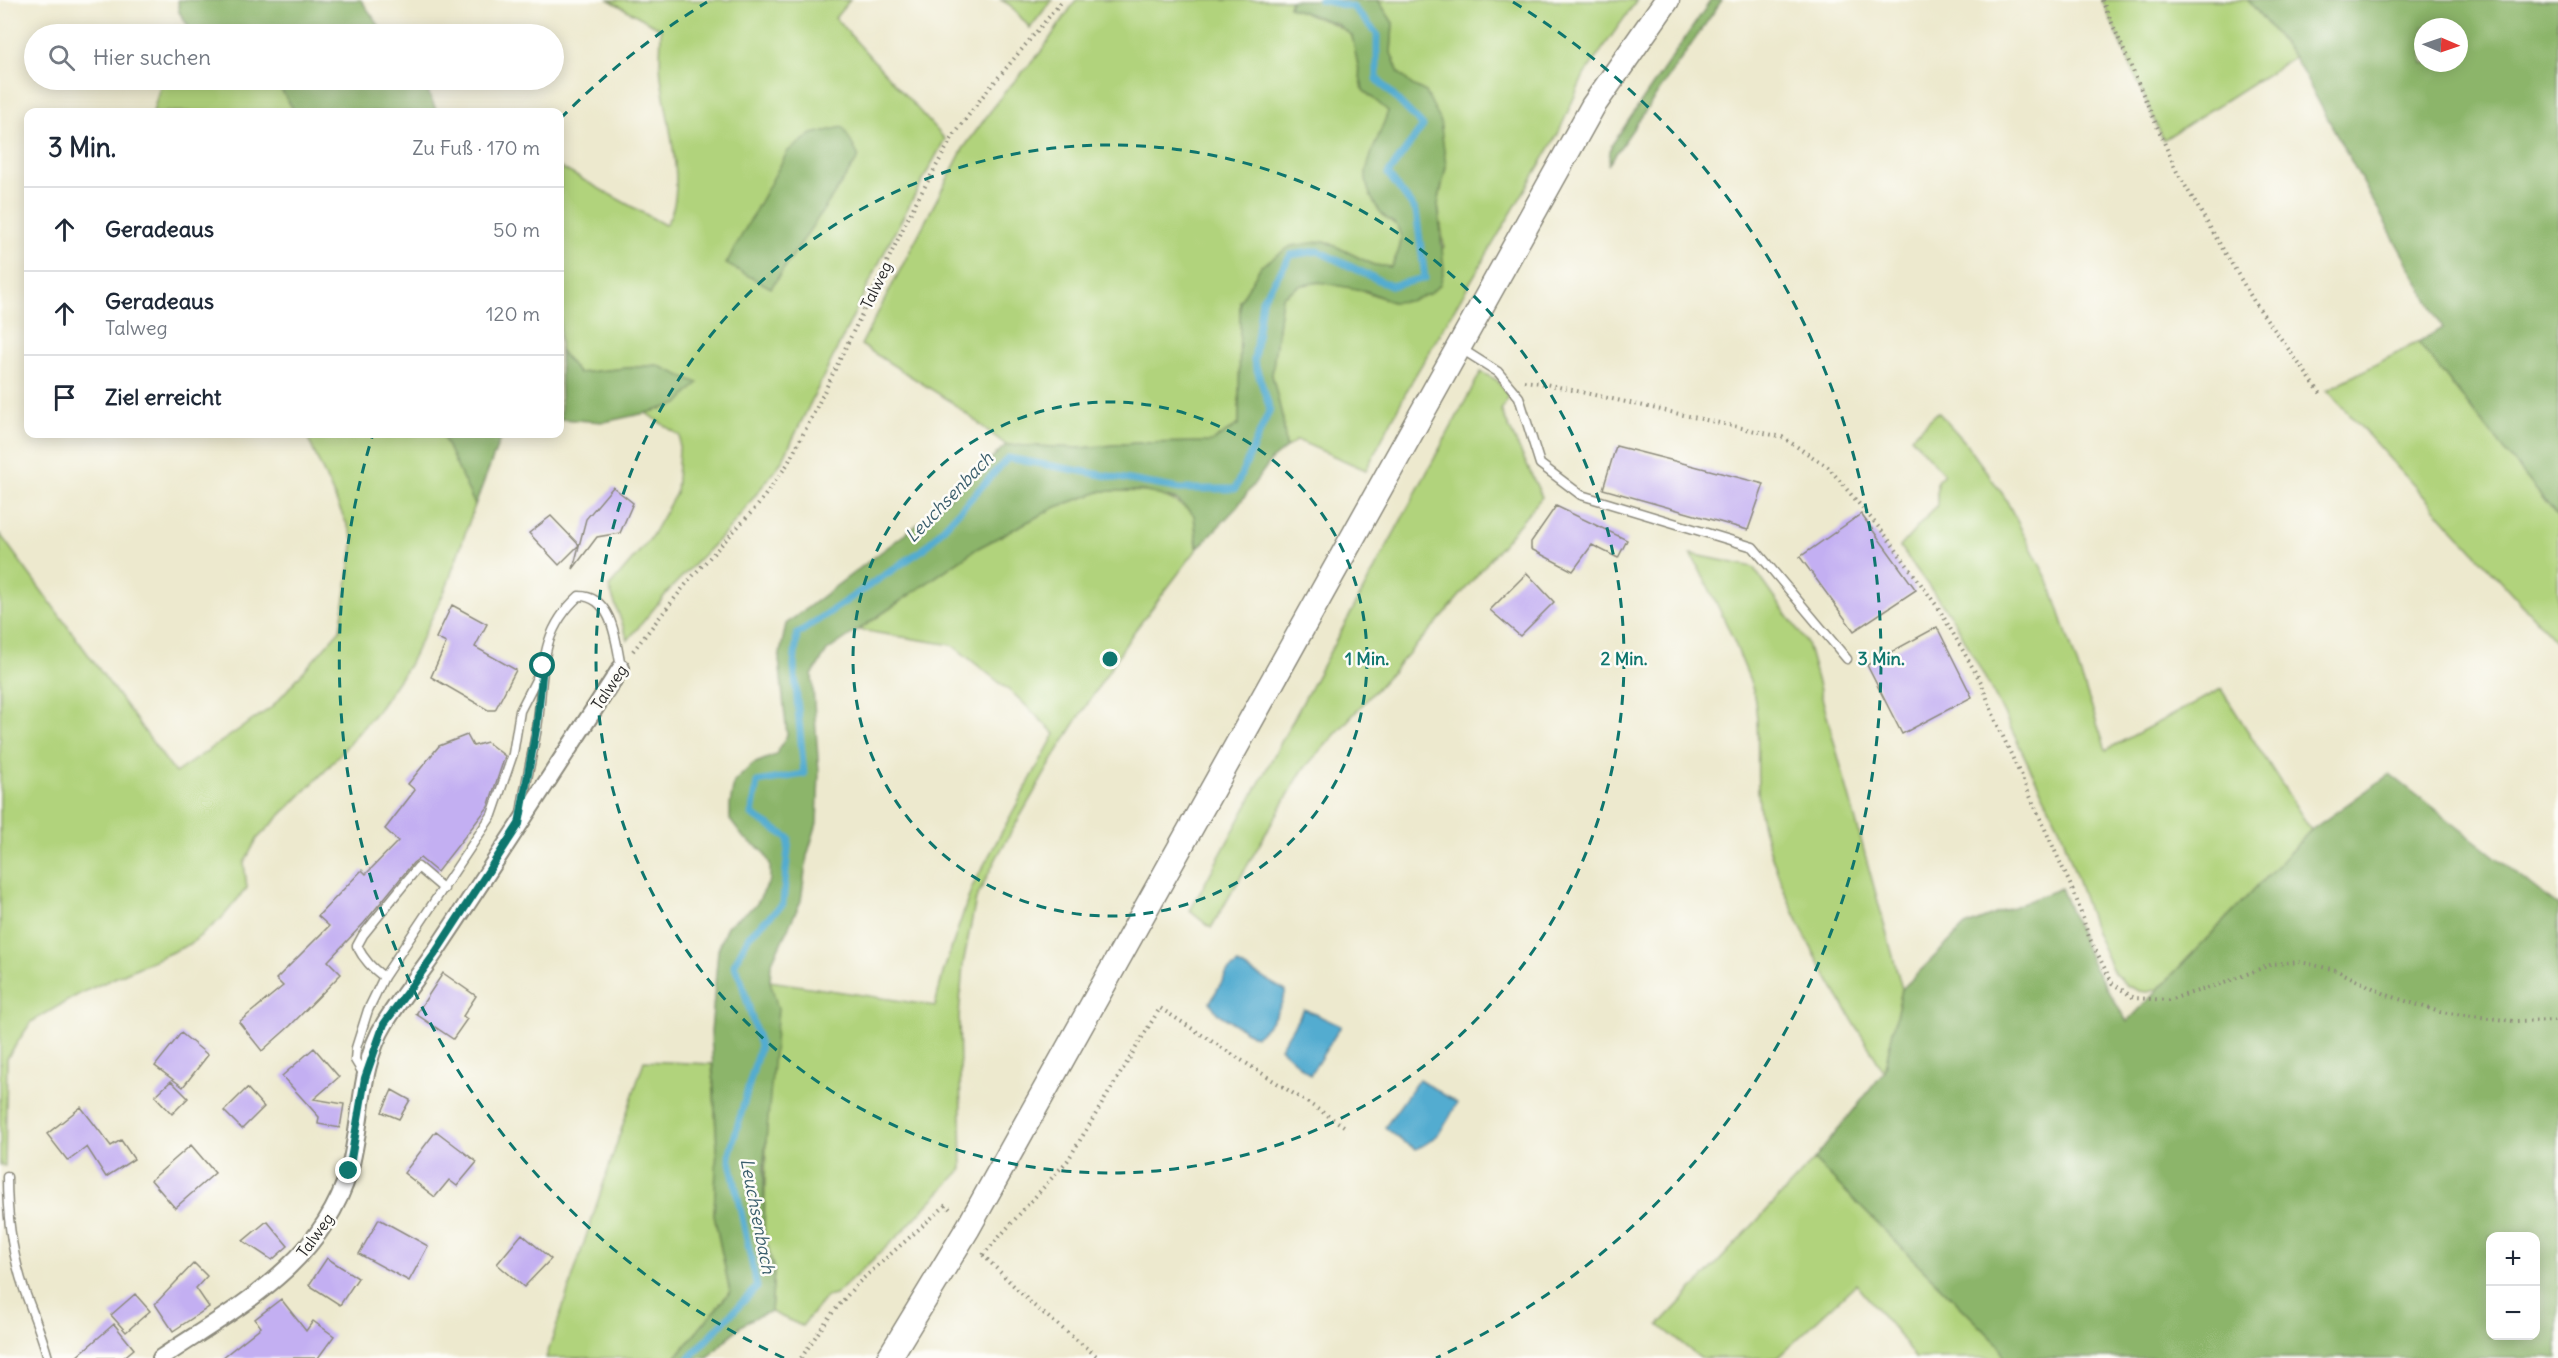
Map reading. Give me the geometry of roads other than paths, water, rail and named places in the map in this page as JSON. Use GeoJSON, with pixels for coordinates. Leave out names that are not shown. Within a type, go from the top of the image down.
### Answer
{"type":"FeatureCollection","features":[{"type":"Feature","properties":{"kind":"main road"},"geometry":{"type":"LineString","coordinates":[[889,1358],[968,1228],[1593,106],[1667,0]]}},
{"type":"Feature","properties":{"kind":"street","name":"Talweg"},"geometry":{"type":"LineString","coordinates":[[161,1358],[271,1284],[305,1252],[331,1216],[349,1171],[365,1078],[384,1024],[434,955],[621,668]]}},
{"type":"Feature","properties":{"kind":"lane"},"geometry":{"type":"LineString","coordinates":[[1459,347],[1498,372],[1520,397],[1540,464],[1581,495],[1753,547],[1847,659]]}},
{"type":"Feature","properties":{"kind":"lane"},"geometry":{"type":"LineString","coordinates":[[519,824],[537,724],[543,666],[551,633],[563,610],[579,596],[588,596],[597,601],[609,617],[621,668]]}},
{"type":"Feature","properties":{"kind":"lane"},"geometry":{"type":"LineString","coordinates":[[365,1078],[355,1060],[356,1048],[368,1010],[384,977],[492,815],[513,754],[520,711],[543,666]]}},
{"type":"Feature","properties":{"kind":"lane"},"geometry":{"type":"LineString","coordinates":[[384,977],[361,955],[357,946],[363,935],[418,867],[444,889]]}},
{"type":"Feature","properties":{"kind":"lane"},"geometry":{"type":"LineString","coordinates":[[7,1177],[7,1212],[14,1252],[48,1358]]}},
{"type":"Feature","properties":{"kind":"water"},"geometry":{"type":"Polygon","coordinates":[[[1238,964],[1286,991],[1274,1017],[1255,1037],[1217,1013],[1210,1002],[1228,971],[1238,964]]]}},
{"type":"Feature","properties":{"kind":"water"},"geometry":{"type":"Polygon","coordinates":[[[1304,1009],[1341,1026],[1310,1075],[1280,1048],[1304,1009]]]}},
{"type":"Feature","properties":{"kind":"water"},"geometry":{"type":"Polygon","coordinates":[[[1419,1079],[1457,1103],[1436,1136],[1416,1149],[1403,1142],[1385,1127],[1419,1079]]]}},
{"type":"Feature","properties":{"kind":"waterway","name":"Leuchsenbach"},"geometry":{"type":"LineString","coordinates":[[689,1358],[757,1287],[729,1156],[760,1046],[741,980],[734,965],[749,936],[783,904],[789,838],[752,815],[757,782],[804,774],[794,666],[797,634],[925,548],[1008,458],[1180,489],[1235,489],[1270,409],[1254,361],[1262,300],[1291,255],[1318,251],[1391,286],[1425,278],[1416,211],[1388,174],[1423,126],[1377,79],[1377,34],[1353,7],[1321,0]]}}]}
